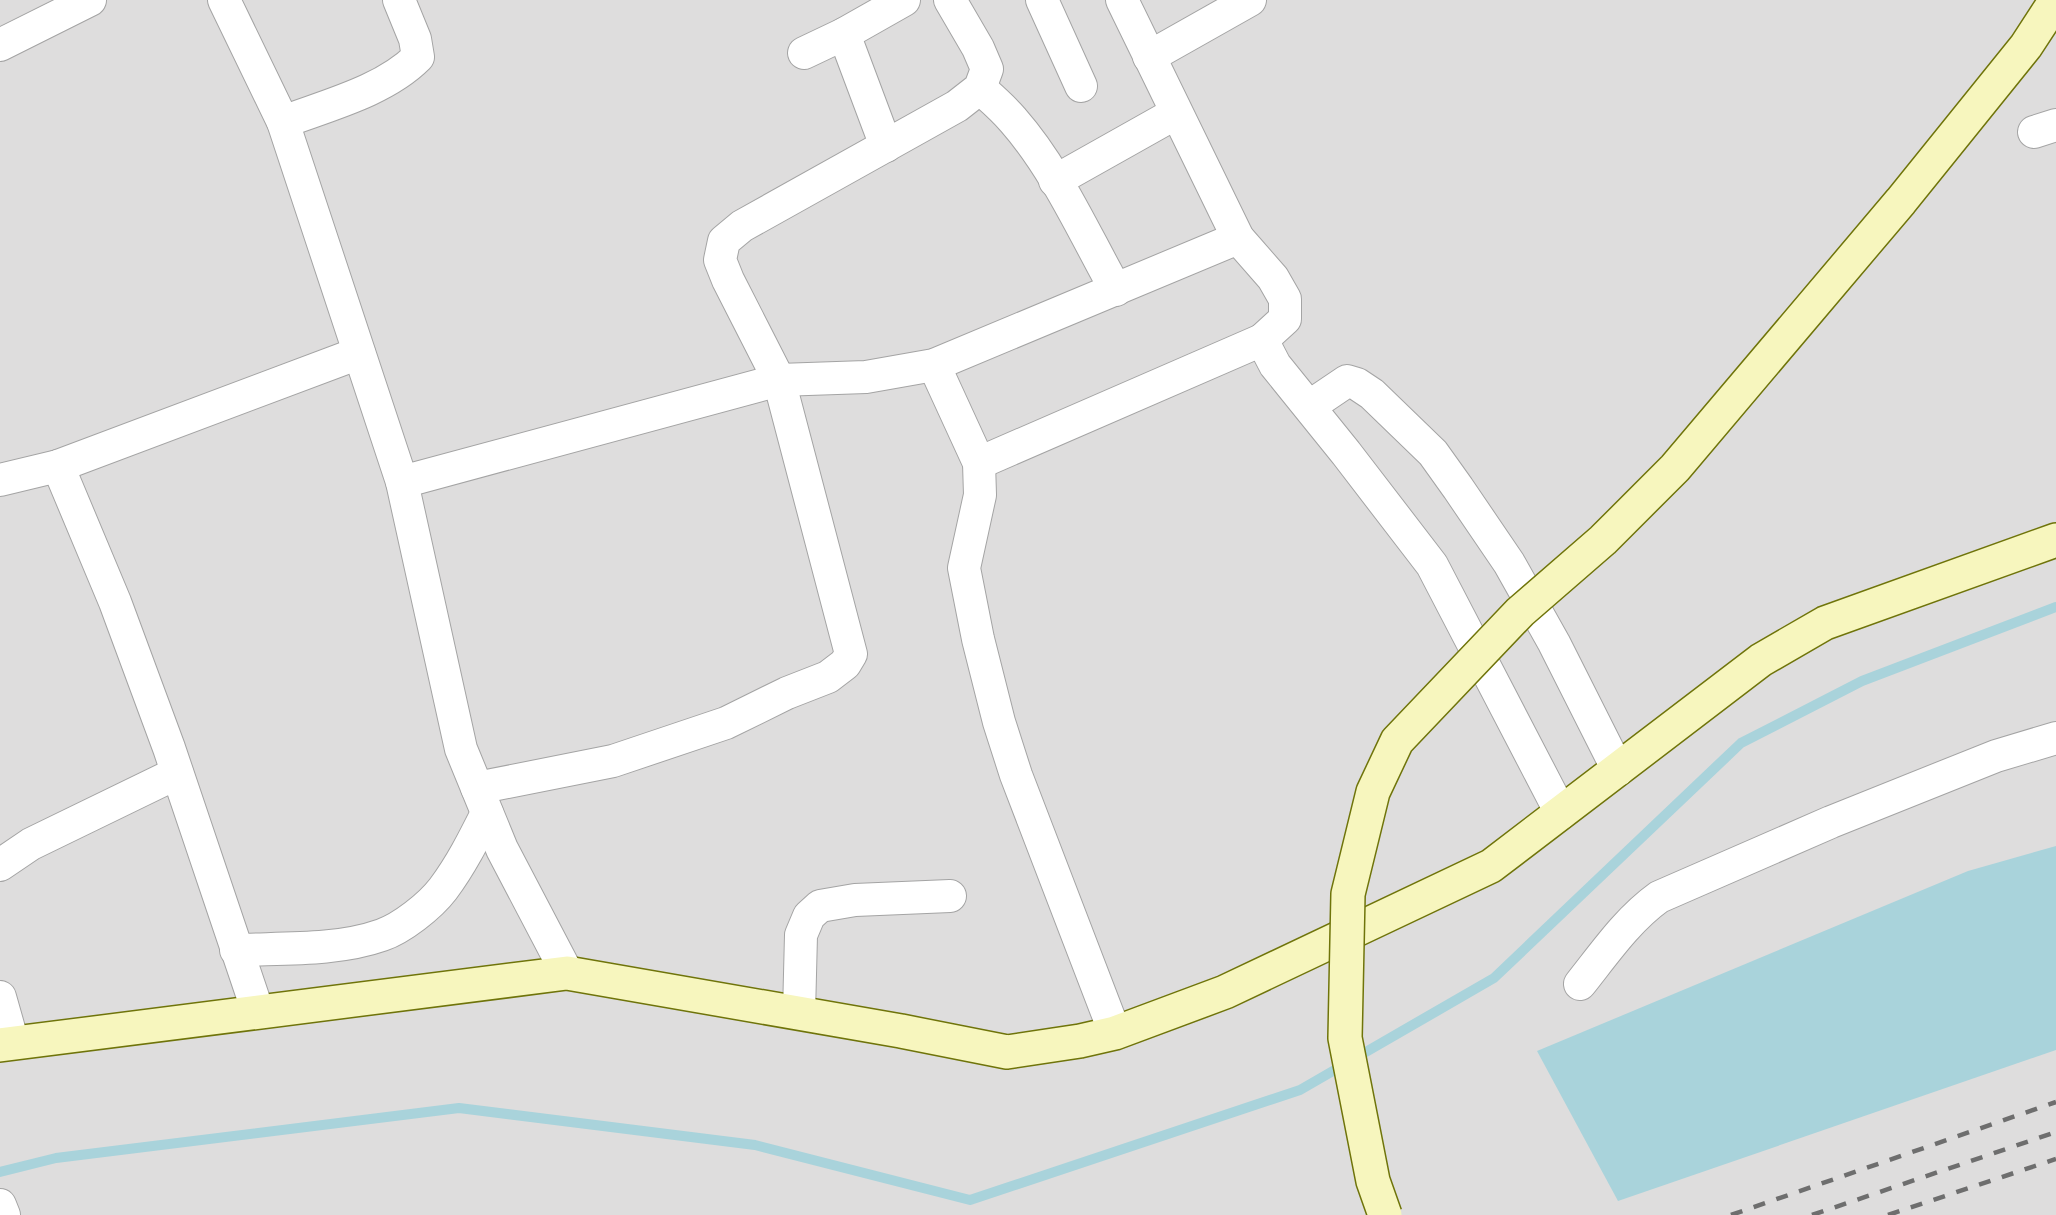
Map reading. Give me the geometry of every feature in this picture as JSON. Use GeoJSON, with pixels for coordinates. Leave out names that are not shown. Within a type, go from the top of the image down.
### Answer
{"type":"FeatureCollection","features":[{"type":"Feature","properties":{"kind":"street"},"geometry":{"type":"LineString","coordinates":[[0,45],[90,0]]}},
{"type":"Feature","properties":{"kind":"street"},"geometry":{"type":"LineString","coordinates":[[224,0],[283,122],[402,482],[461,749],[502,849],[567,973]]}},
{"type":"Feature","properties":{"kind":"street"},"geometry":{"type":"LineString","coordinates":[[283,122],[377,86],[405,70],[418,57],[415,39],[399,0]]}},
{"type":"Feature","properties":{"kind":"street"},"geometry":{"type":"LineString","coordinates":[[804,53],[844,34],[904,0]]}},
{"type":"Feature","properties":{"kind":"street"},"geometry":{"type":"LineString","coordinates":[[1042,0],[1081,86]]}},
{"type":"Feature","properties":{"kind":"street"},"geometry":{"type":"LineString","coordinates":[[979,462],[1262,340],[1285,319],[1285,299],[1273,278],[1238,238],[1122,0]]}},
{"type":"Feature","properties":{"kind":"street"},"geometry":{"type":"LineString","coordinates":[[1149,57],[1250,0]]}},
{"type":"Feature","properties":{"kind":"street"},"geometry":{"type":"LineString","coordinates":[[1385,1215],[1373,1181],[1345,1038],[1348,894],[1373,792],[1398,741],[1520,612],[1603,540],[1675,468],[1901,201],[2026,46],[2056,0]]}},
{"type":"Feature","properties":{"kind":"street"},"geometry":{"type":"LineString","coordinates":[[482,801],[726,723],[787,693],[828,677],[845,664],[851,654],[779,380],[720,260],[724,241],[742,226],[957,106],[980,88],[987,69],[961,3]]}},
{"type":"Feature","properties":{"kind":"street"},"geometry":{"type":"LineString","coordinates":[[844,34],[886,146]]}},
{"type":"Feature","properties":{"kind":"street"},"geometry":{"type":"LineString","coordinates":[[980,88],[1013,119],[1055,181],[1116,290]]}},
{"type":"Feature","properties":{"kind":"street"},"geometry":{"type":"LineString","coordinates":[[1055,181],[1176,113]]}},
{"type":"Feature","properties":{"kind":"street"},"geometry":{"type":"LineString","coordinates":[[402,482],[779,380],[866,377],[934,365],[1238,238]]}},
{"type":"Feature","properties":{"kind":"street"},"geometry":{"type":"LineString","coordinates":[[1262,340],[1275,365],[1310,406],[1432,565],[1561,813]]}},
{"type":"Feature","properties":{"kind":"street"},"geometry":{"type":"LineString","coordinates":[[0,480],[58,466],[359,353]]}},
{"type":"Feature","properties":{"kind":"street"},"geometry":{"type":"LineString","coordinates":[[934,365],[979,462],[980,495],[968,541],[964,568],[978,639],[999,722],[1016,775],[1115,1033]]}},
{"type":"Feature","properties":{"kind":"street"},"geometry":{"type":"LineString","coordinates":[[1310,406],[1347,381],[1357,384],[1372,394],[1433,453],[1509,563],[1554,643],[1617,770]]}},
{"type":"Feature","properties":{"kind":"street"},"geometry":{"type":"LineString","coordinates":[[58,466],[115,602],[177,773],[258,1012]]}},
{"type":"Feature","properties":{"kind":"street"},"geometry":{"type":"LineString","coordinates":[[0,997],[6,1044],[567,973],[1007,1052],[1080,1041],[1115,1033],[1225,992],[1491,866],[1761,660],[1825,623],[2056,540]]}},
{"type":"Feature","properties":{"kind":"street"},"geometry":{"type":"LineString","coordinates":[[1580,984],[1642,909],[1659,897],[1831,822],[1985,760],[2056,738]]}},
{"type":"Feature","properties":{"kind":"street"},"geometry":{"type":"LineString","coordinates":[[0,865],[31,844],[177,773]]}},
{"type":"Feature","properties":{"kind":"street"},"geometry":{"type":"LineString","coordinates":[[236,950],[330,947],[383,935],[417,915],[442,890],[465,855],[482,801]]}},
{"type":"Feature","properties":{"kind":"street"},"geometry":{"type":"LineString","coordinates":[[799,1013],[801,935],[809,916],[820,906],[855,900],[950,896]]}},
{"type":"Feature","properties":{"kind":"street"},"geometry":{"type":"LineString","coordinates":[[0,1205],[4,1215]]}},
{"type":"Feature","properties":{"kind":"shaded area"},"geometry":{"type":"Polygon","coordinates":[[[0,0],[2056,0],[2056,1215],[0,1215],[0,0]]]}},
{"type":"Feature","properties":{"kind":"water"},"geometry":{"type":"Polygon","coordinates":[[[2056,846],[2056,1050],[1618,1201],[1537,1051],[1968,871],[2056,846]]]}},
{"type":"Feature","properties":{"kind":"waterway"},"geometry":{"type":"LineString","coordinates":[[0,1172],[56,1158],[459,1108],[755,1145],[970,1200],[1300,1090],[1494,978],[1741,743],[1862,681],[2056,607]]}},
{"type":"Feature","properties":{"kind":"railway"},"geometry":{"type":"LineString","coordinates":[[1731,1215],[2056,1102]]}},
{"type":"Feature","properties":{"kind":"railway"},"geometry":{"type":"LineString","coordinates":[[1812,1215],[2056,1132]]}},
{"type":"Feature","properties":{"kind":"railway"},"geometry":{"type":"LineString","coordinates":[[1888,1215],[2056,1159]]}}]}
